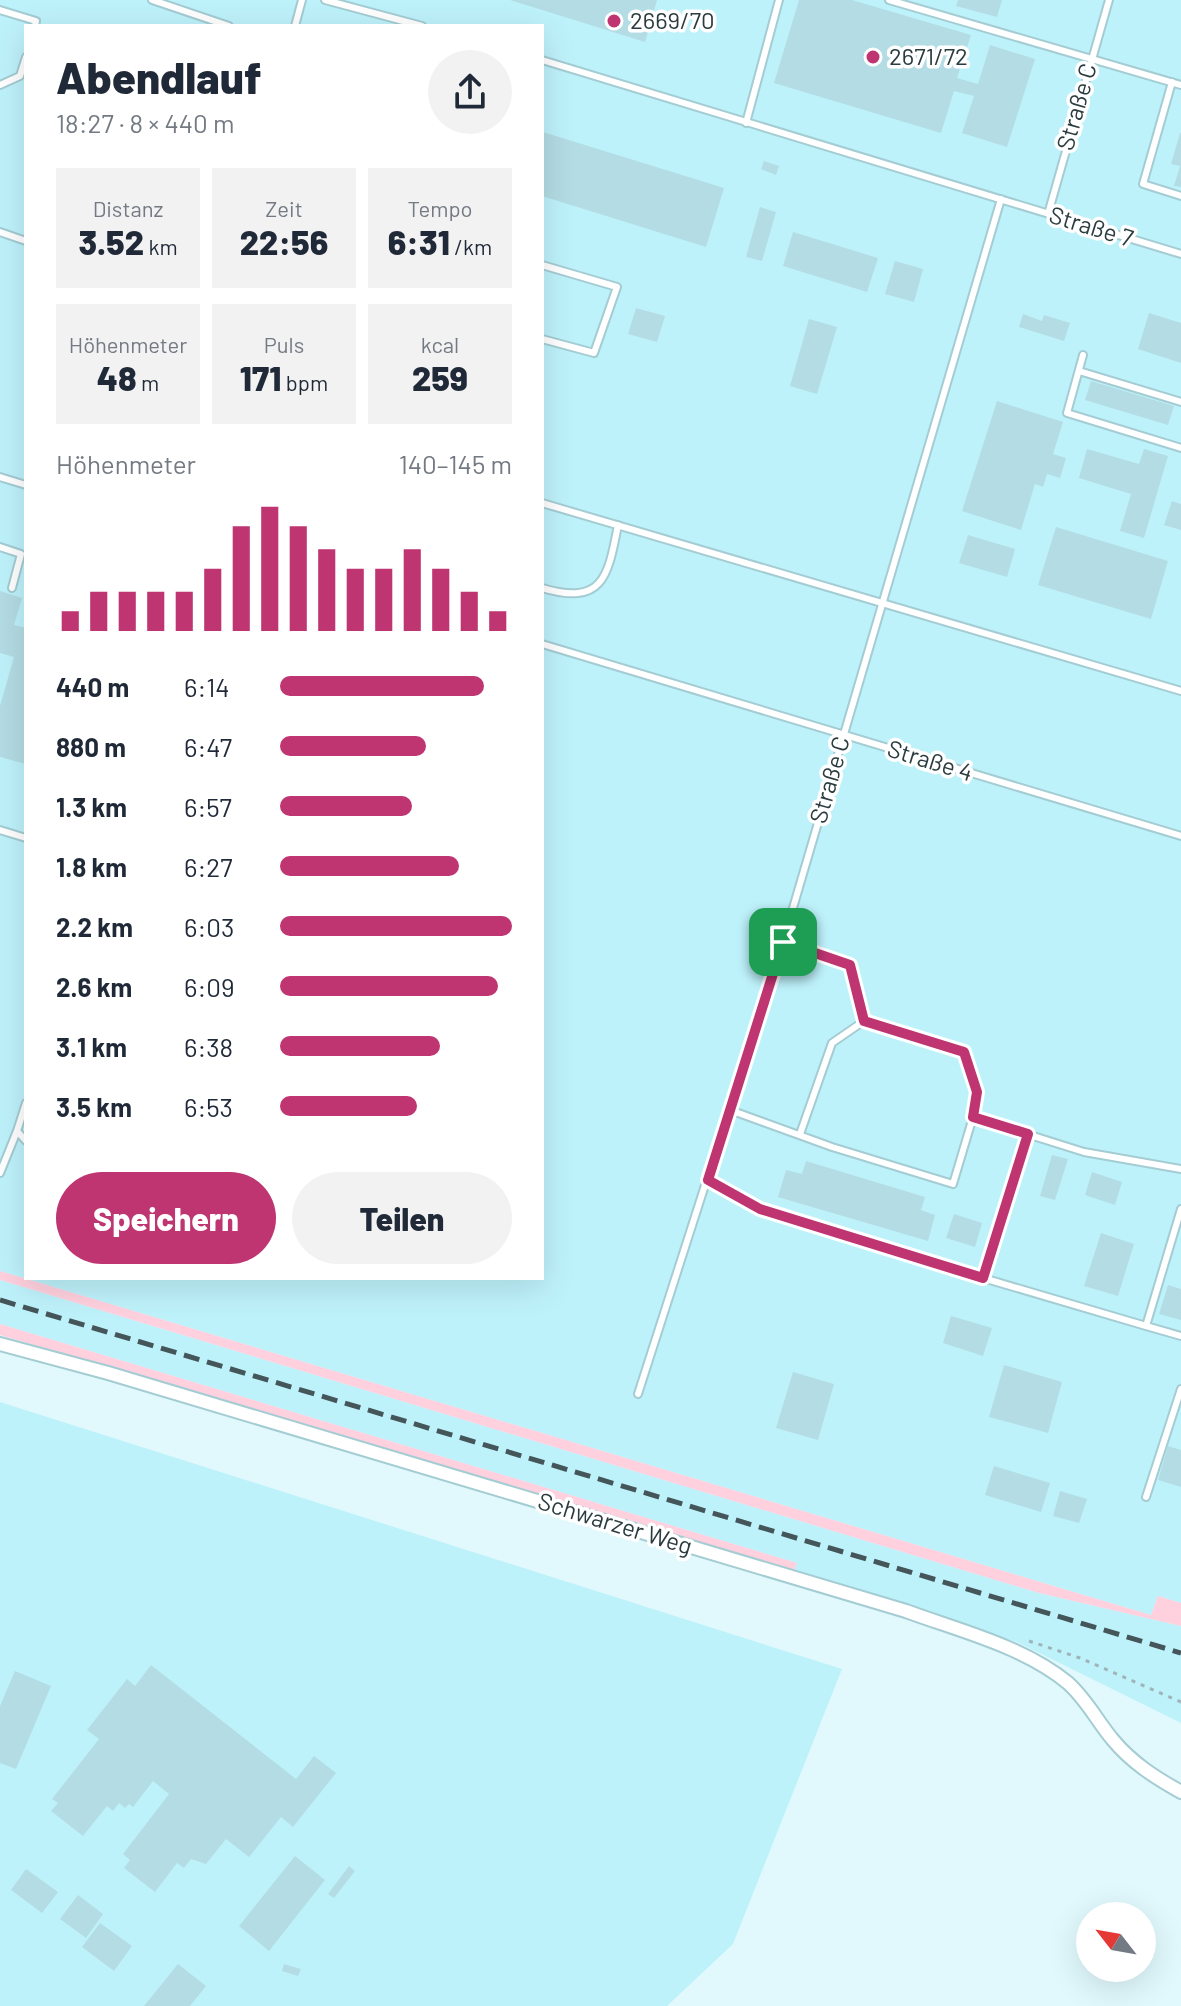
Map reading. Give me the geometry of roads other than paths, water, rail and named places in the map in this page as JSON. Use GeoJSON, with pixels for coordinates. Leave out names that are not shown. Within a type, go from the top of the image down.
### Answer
{"type":"FeatureCollection","features":[{"type":"Feature","properties":{"kind":"street","name":"Schwarzer Weg"},"geometry":{"type":"LineString","coordinates":[[0,1344],[71,1362],[906,1611],[990,1642],[1035,1662],[1064,1681],[1086,1700],[1127,1755],[1154,1777],[1181,1792]]}},
{"type":"Feature","properties":{"kind":"lane"},"geometry":{"type":"LineString","coordinates":[[152,0],[223,24]]}},
{"type":"Feature","properties":{"kind":"lane"},"geometry":{"type":"LineString","coordinates":[[296,24],[302,0]]}},
{"type":"Feature","properties":{"kind":"lane"},"geometry":{"type":"LineString","coordinates":[[325,0],[415,24]]}},
{"type":"Feature","properties":{"kind":"lane"},"geometry":{"type":"LineString","coordinates":[[746,123],[779,0]]}},
{"type":"Feature","properties":{"kind":"lane"},"geometry":{"type":"LineString","coordinates":[[889,0],[1181,85]]}},
{"type":"Feature","properties":{"kind":"lane","name":"Straße C"},"geometry":{"type":"LineString","coordinates":[[1048,214],[1109,0]]}},
{"type":"Feature","properties":{"kind":"lane"},"geometry":{"type":"LineString","coordinates":[[0,10],[36,21],[35,24]]}},
{"type":"Feature","properties":{"kind":"lane","name":"Straße 7"},"geometry":{"type":"LineString","coordinates":[[544,61],[1181,254]]}},
{"type":"Feature","properties":{"kind":"lane"},"geometry":{"type":"LineString","coordinates":[[0,85],[20,76],[24,63]]}},
{"type":"Feature","properties":{"kind":"lane"},"geometry":{"type":"LineString","coordinates":[[1172,82],[1143,184],[1181,196]]}},
{"type":"Feature","properties":{"kind":"lane","name":"Straße C"},"geometry":{"type":"LineString","coordinates":[[638,1394],[783,942],[1001,199]]}},
{"type":"Feature","properties":{"kind":"lane"},"geometry":{"type":"LineString","coordinates":[[0,232],[24,240]]}},
{"type":"Feature","properties":{"kind":"lane"},"geometry":{"type":"LineString","coordinates":[[544,266],[617,287],[594,353],[544,340]]}},
{"type":"Feature","properties":{"kind":"lane"},"geometry":{"type":"LineString","coordinates":[[1083,355],[1067,413],[1181,448]]}},
{"type":"Feature","properties":{"kind":"lane"},"geometry":{"type":"LineString","coordinates":[[1079,371],[1181,402]]}},
{"type":"Feature","properties":{"kind":"lane"},"geometry":{"type":"LineString","coordinates":[[0,477],[24,484]]}},
{"type":"Feature","properties":{"kind":"lane"},"geometry":{"type":"LineString","coordinates":[[544,504],[1181,691]]}},
{"type":"Feature","properties":{"kind":"lane"},"geometry":{"type":"LineString","coordinates":[[544,589],[568,596],[587,593],[600,585],[609,568],[618,525]]}},
{"type":"Feature","properties":{"kind":"lane"},"geometry":{"type":"LineString","coordinates":[[0,547],[21,554],[12,588]]}},
{"type":"Feature","properties":{"kind":"lane","name":"Straße 4"},"geometry":{"type":"LineString","coordinates":[[544,645],[1181,836]]}},
{"type":"Feature","properties":{"kind":"lane"},"geometry":{"type":"LineString","coordinates":[[0,830],[24,837]]}},
{"type":"Feature","properties":{"kind":"lane"},"geometry":{"type":"LineString","coordinates":[[783,942],[850,965],[864,1021]]}},
{"type":"Feature","properties":{"kind":"lane"},"geometry":{"type":"LineString","coordinates":[[730,1110],[832,1147],[953,1184],[973,1117],[977,1092],[964,1052],[864,1021]]}},
{"type":"Feature","properties":{"kind":"lane"},"geometry":{"type":"LineString","coordinates":[[800,1134],[832,1043],[864,1021]]}},
{"type":"Feature","properties":{"kind":"lane"},"geometry":{"type":"LineString","coordinates":[[0,1173],[24,1109]]}},
{"type":"Feature","properties":{"kind":"lane"},"geometry":{"type":"LineString","coordinates":[[973,1117],[1084,1152],[1181,1169]]}},
{"type":"Feature","properties":{"kind":"lane"},"geometry":{"type":"LineString","coordinates":[[17,1131],[24,1139]]}},
{"type":"Feature","properties":{"kind":"lane"},"geometry":{"type":"LineString","coordinates":[[983,1278],[1028,1134]]}},
{"type":"Feature","properties":{"kind":"lane"},"geometry":{"type":"LineString","coordinates":[[708,1180],[760,1209],[1181,1336]]}},
{"type":"Feature","properties":{"kind":"lane"},"geometry":{"type":"LineString","coordinates":[[1146,1326],[1181,1209]]}},
{"type":"Feature","properties":{"kind":"lane"},"geometry":{"type":"LineString","coordinates":[[1146,1497],[1181,1389]]}},
{"type":"Feature","properties":{"kind":"railway"},"geometry":{"type":"LineString","coordinates":[[0,1300],[1181,1653]]}},
{"type":"Feature","properties":{"kind":"place","name":"2669/70"},"geometry":{"type":"Point","coordinates":[614,21]}},
{"type":"Feature","properties":{"kind":"place","name":"2671/72"},"geometry":{"type":"Point","coordinates":[873,57]}}]}
